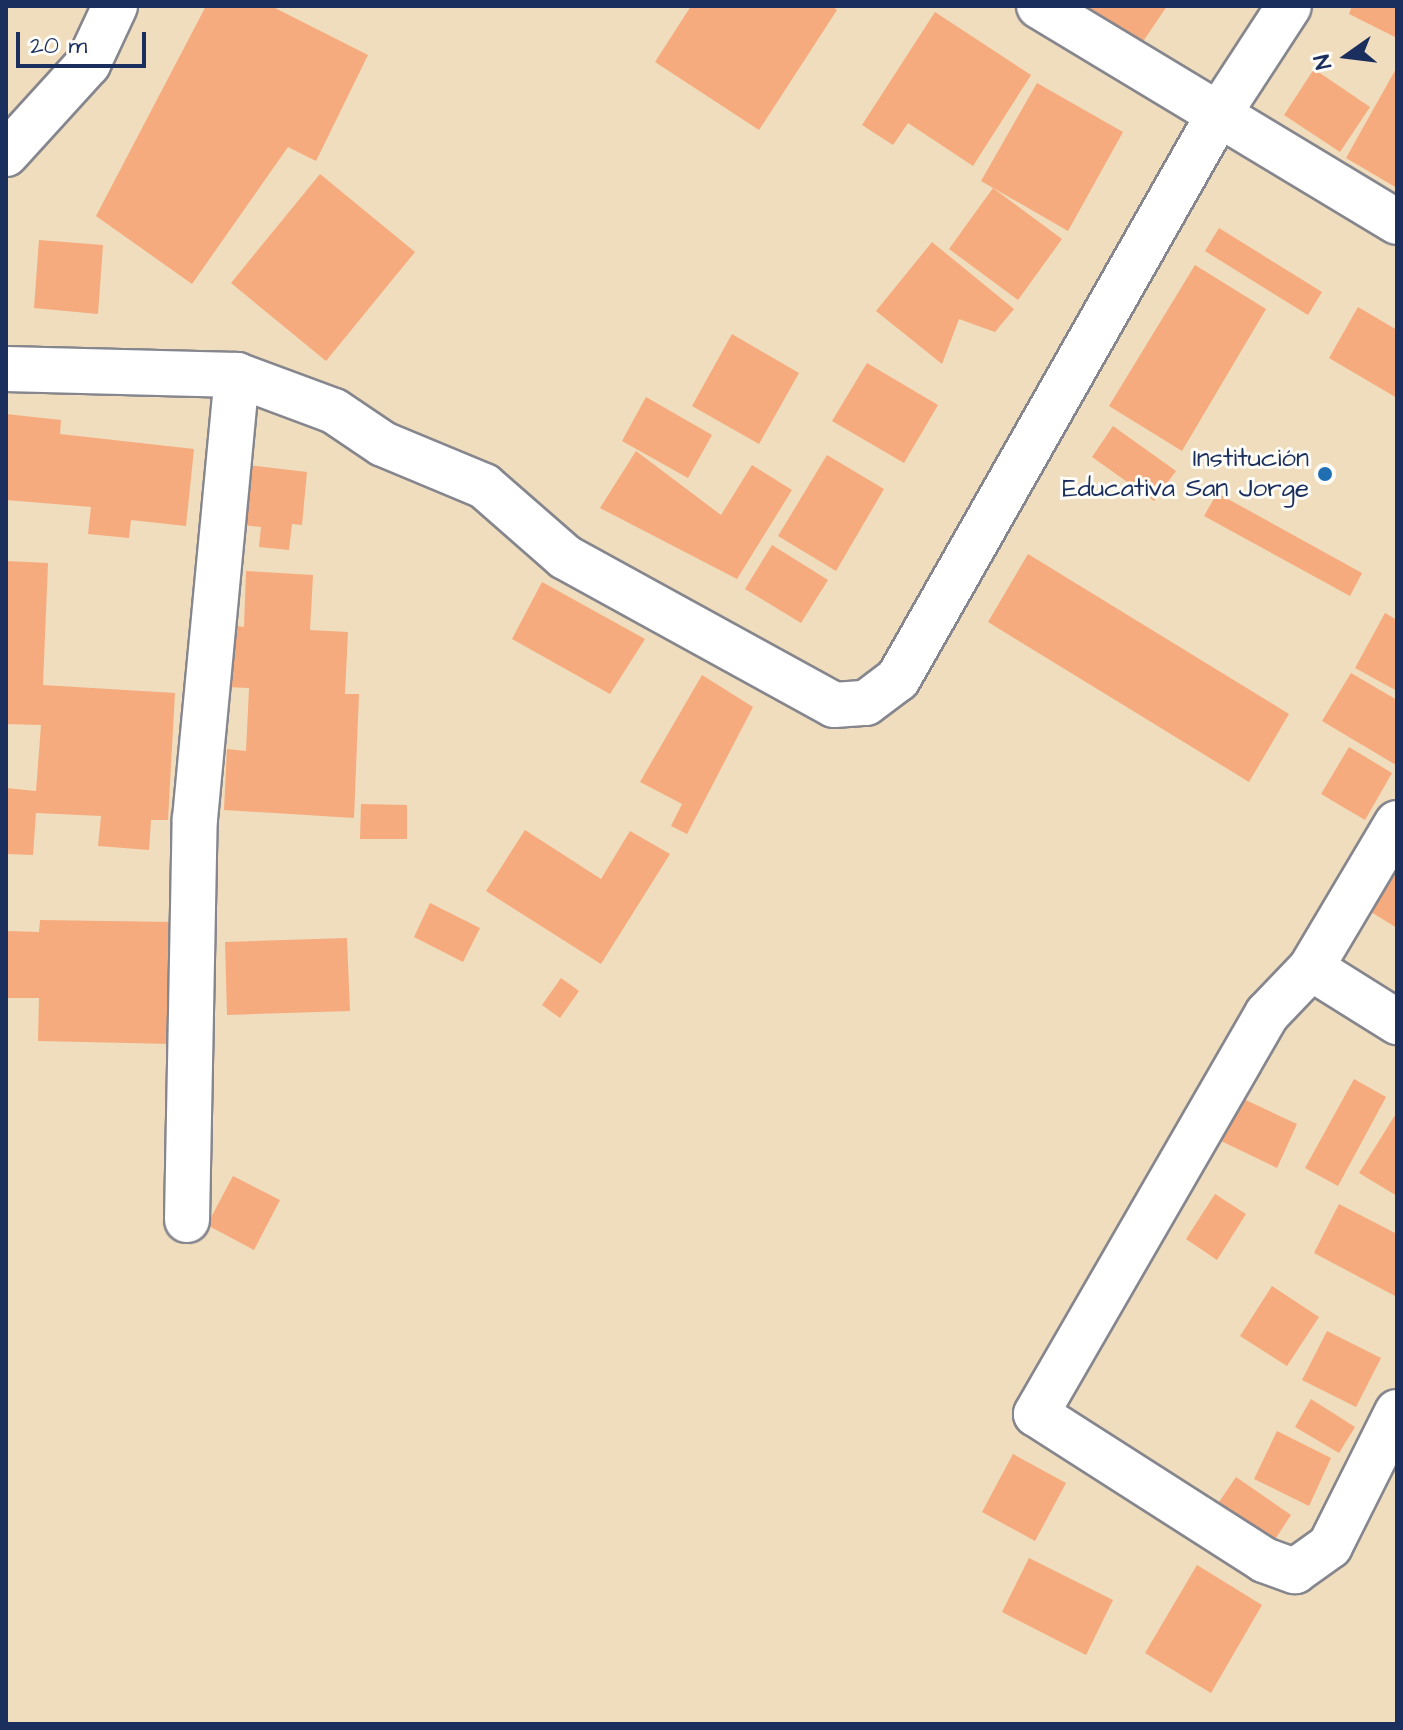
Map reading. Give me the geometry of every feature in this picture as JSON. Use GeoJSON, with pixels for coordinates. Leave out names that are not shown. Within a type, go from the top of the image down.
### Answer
{"type":"FeatureCollection","features":[{"type":"Feature","properties":{"kind":"street"},"geometry":{"type":"LineString","coordinates":[[6,154],[88,64],[115,6]]}},
{"type":"Feature","properties":{"kind":"street"},"geometry":{"type":"LineString","coordinates":[[1039,6],[1220,112],[1397,222]]}},
{"type":"Feature","properties":{"kind":"street"},"geometry":{"type":"LineString","coordinates":[[6,369],[237,375],[334,411],[383,444],[484,486],[565,557],[834,705],[866,703],[898,679],[1220,112],[1289,6]]}},
{"type":"Feature","properties":{"kind":"street"},"geometry":{"type":"LineString","coordinates":[[187,1220],[195,819],[237,375]]}},
{"type":"Feature","properties":{"kind":"street"},"geometry":{"type":"LineString","coordinates":[[1397,823],[1311,968],[1267,1014],[1036,1414],[1264,1560],[1295,1571],[1330,1546],[1397,1412]]}},
{"type":"Feature","properties":{"kind":"street"},"geometry":{"type":"LineString","coordinates":[[1311,968],[1397,1022]]}},
{"type":"Feature","properties":{"kind":"building"},"geometry":{"type":"Polygon","coordinates":[[[206,6],[271,6],[368,55],[316,161],[288,147],[192,284],[96,216],[206,6]]]}},
{"type":"Feature","properties":{"kind":"building"},"geometry":{"type":"Polygon","coordinates":[[[691,6],[832,6],[837,10],[759,130],[655,62],[691,6]]]}},
{"type":"Feature","properties":{"kind":"building"},"geometry":{"type":"Polygon","coordinates":[[[1060,6],[1167,6],[1134,55],[1060,6]]]}},
{"type":"Feature","properties":{"kind":"building"},"geometry":{"type":"Polygon","coordinates":[[[1352,6],[1397,6],[1397,38],[1349,14],[1352,6]]]}},
{"type":"Feature","properties":{"kind":"building"},"geometry":{"type":"Polygon","coordinates":[[[935,12],[1031,75],[973,166],[908,123],[893,145],[862,125],[935,12]]]}},
{"type":"Feature","properties":{"kind":"building"},"geometry":{"type":"Polygon","coordinates":[[[1397,67],[1397,188],[1346,158],[1397,67]]]}},
{"type":"Feature","properties":{"kind":"building"},"geometry":{"type":"Polygon","coordinates":[[[1314,69],[1370,107],[1340,152],[1284,115],[1314,69]]]}},
{"type":"Feature","properties":{"kind":"building"},"geometry":{"type":"Polygon","coordinates":[[[1037,83],[1123,132],[1068,231],[981,181],[1037,83]]]}},
{"type":"Feature","properties":{"kind":"building"},"geometry":{"type":"Polygon","coordinates":[[[320,174],[415,252],[326,361],[231,283],[320,174]]]}},
{"type":"Feature","properties":{"kind":"building"},"geometry":{"type":"Polygon","coordinates":[[[993,188],[1062,239],[1018,300],[949,249],[993,188]]]}},
{"type":"Feature","properties":{"kind":"building"},"geometry":{"type":"Polygon","coordinates":[[[1219,228],[1322,292],[1308,315],[1205,251],[1219,228]]]}},
{"type":"Feature","properties":{"kind":"building"},"geometry":{"type":"Polygon","coordinates":[[[39,240],[103,245],[98,314],[34,308],[39,240]]]}},
{"type":"Feature","properties":{"kind":"building"},"geometry":{"type":"Polygon","coordinates":[[[932,242],[1014,309],[995,332],[959,319],[942,364],[876,311],[932,242]]]}},
{"type":"Feature","properties":{"kind":"building"},"geometry":{"type":"Polygon","coordinates":[[[1195,265],[1266,309],[1182,451],[1109,406],[1195,265]]]}},
{"type":"Feature","properties":{"kind":"building"},"geometry":{"type":"Polygon","coordinates":[[[1358,307],[1397,330],[1397,398],[1329,358],[1358,307]]]}},
{"type":"Feature","properties":{"kind":"building"},"geometry":{"type":"Polygon","coordinates":[[[732,334],[799,373],[759,444],[692,406],[732,334]]]}},
{"type":"Feature","properties":{"kind":"building"},"geometry":{"type":"Polygon","coordinates":[[[867,363],[938,405],[904,463],[832,421],[867,363]]]}},
{"type":"Feature","properties":{"kind":"building"},"geometry":{"type":"Polygon","coordinates":[[[646,397],[712,435],[688,478],[622,441],[646,397]]]}},
{"type":"Feature","properties":{"kind":"building"},"geometry":{"type":"Polygon","coordinates":[[[6,414],[61,420],[60,434],[194,449],[186,526],[131,520],[129,538],[88,534],[91,507],[6,500],[6,414]]]}},
{"type":"Feature","properties":{"kind":"building"},"geometry":{"type":"Polygon","coordinates":[[[1113,426],[1176,471],[1154,501],[1092,457],[1113,426]]]}},
{"type":"Feature","properties":{"kind":"building"},"geometry":{"type":"Polygon","coordinates":[[[636,451],[721,515],[752,465],[792,490],[737,579],[600,508],[636,451]]]}},
{"type":"Feature","properties":{"kind":"building"},"geometry":{"type":"Polygon","coordinates":[[[827,455],[884,489],[836,571],[778,536],[827,455]]]}},
{"type":"Feature","properties":{"kind":"building"},"geometry":{"type":"Polygon","coordinates":[[[247,465],[307,472],[302,525],[292,524],[289,550],[259,547],[261,527],[241,525],[247,465]]]}},
{"type":"Feature","properties":{"kind":"building"},"geometry":{"type":"Polygon","coordinates":[[[1217,493],[1362,573],[1350,596],[1204,516],[1217,493]]]}},
{"type":"Feature","properties":{"kind":"building"},"geometry":{"type":"Polygon","coordinates":[[[772,545],[828,580],[801,623],[745,589],[772,545]]]}},
{"type":"Feature","properties":{"kind":"building"},"geometry":{"type":"Polygon","coordinates":[[[1028,554],[1289,714],[1249,782],[988,622],[1028,554]]]}},
{"type":"Feature","properties":{"kind":"building"},"geometry":{"type":"Polygon","coordinates":[[[6,561],[48,563],[43,685],[175,693],[168,820],[151,820],[149,850],[98,846],[101,816],[36,813],[33,855],[6,854],[6,788],[36,791],[41,725],[6,724],[6,561]]]}},
{"type":"Feature","properties":{"kind":"building"},"geometry":{"type":"Polygon","coordinates":[[[246,571],[313,575],[310,630],[348,632],[345,694],[359,694],[354,818],[224,810],[227,749],[246,751],[249,688],[226,687],[229,625],[244,627],[246,571]]]}},
{"type":"Feature","properties":{"kind":"building"},"geometry":{"type":"Polygon","coordinates":[[[542,582],[645,639],[610,694],[512,639],[542,582]]]}},
{"type":"Feature","properties":{"kind":"building"},"geometry":{"type":"Polygon","coordinates":[[[1385,613],[1397,620],[1397,691],[1355,668],[1385,613]]]}},
{"type":"Feature","properties":{"kind":"building"},"geometry":{"type":"Polygon","coordinates":[[[1351,673],[1397,700],[1396,765],[1322,721],[1351,673]]]}},
{"type":"Feature","properties":{"kind":"building"},"geometry":{"type":"Polygon","coordinates":[[[702,675],[753,707],[687,834],[671,826],[682,804],[640,782],[702,675]]]}},
{"type":"Feature","properties":{"kind":"building"},"geometry":{"type":"Polygon","coordinates":[[[1349,747],[1392,773],[1365,820],[1321,794],[1349,747]]]}},
{"type":"Feature","properties":{"kind":"building"},"geometry":{"type":"Polygon","coordinates":[[[361,804],[407,805],[407,839],[360,839],[361,804]]]}},
{"type":"Feature","properties":{"kind":"building"},"geometry":{"type":"Polygon","coordinates":[[[525,830],[601,879],[630,831],[670,854],[601,964],[486,891],[525,830]]]}},
{"type":"Feature","properties":{"kind":"building"},"geometry":{"type":"Polygon","coordinates":[[[1397,871],[1397,928],[1371,912],[1397,871]]]}},
{"type":"Feature","properties":{"kind":"building"},"geometry":{"type":"Polygon","coordinates":[[[430,903],[480,928],[463,962],[414,937],[430,903]]]}},
{"type":"Feature","properties":{"kind":"building"},"geometry":{"type":"Polygon","coordinates":[[[40,920],[175,922],[173,1044],[38,1041],[39,998],[6,998],[6,931],[39,932],[40,920]]]}},
{"type":"Feature","properties":{"kind":"building"},"geometry":{"type":"Polygon","coordinates":[[[347,938],[350,1011],[227,1015],[225,942],[347,938]]]}},
{"type":"Feature","properties":{"kind":"building"},"geometry":{"type":"Polygon","coordinates":[[[561,978],[579,991],[560,1018],[542,1005],[561,978]]]}},
{"type":"Feature","properties":{"kind":"building"},"geometry":{"type":"Polygon","coordinates":[[[1354,1079],[1386,1097],[1338,1186],[1305,1168],[1354,1079]]]}},
{"type":"Feature","properties":{"kind":"building"},"geometry":{"type":"Polygon","coordinates":[[[1237,1096],[1297,1124],[1277,1168],[1217,1139],[1237,1096]]]}},
{"type":"Feature","properties":{"kind":"building"},"geometry":{"type":"Polygon","coordinates":[[[1397,1112],[1397,1196],[1359,1173],[1397,1112]]]}},
{"type":"Feature","properties":{"kind":"building"},"geometry":{"type":"Polygon","coordinates":[[[233,1176],[280,1200],[254,1250],[207,1225],[233,1176]]]}},
{"type":"Feature","properties":{"kind":"building"},"geometry":{"type":"Polygon","coordinates":[[[1215,1194],[1246,1214],[1217,1260],[1186,1239],[1215,1194]]]}},
{"type":"Feature","properties":{"kind":"building"},"geometry":{"type":"Polygon","coordinates":[[[1339,1204],[1397,1234],[1397,1297],[1314,1253],[1339,1204]]]}},
{"type":"Feature","properties":{"kind":"building"},"geometry":{"type":"Polygon","coordinates":[[[1272,1286],[1319,1317],[1287,1366],[1240,1336],[1272,1286]]]}},
{"type":"Feature","properties":{"kind":"building"},"geometry":{"type":"Polygon","coordinates":[[[1327,1331],[1381,1358],[1356,1407],[1302,1380],[1327,1331]]]}},
{"type":"Feature","properties":{"kind":"building"},"geometry":{"type":"Polygon","coordinates":[[[1311,1399],[1355,1427],[1339,1453],[1295,1427],[1311,1399]]]}},
{"type":"Feature","properties":{"kind":"building"},"geometry":{"type":"Polygon","coordinates":[[[1277,1431],[1331,1458],[1309,1506],[1254,1479],[1277,1431]]]}},
{"type":"Feature","properties":{"kind":"building"},"geometry":{"type":"Polygon","coordinates":[[[1013,1454],[1066,1483],[1035,1541],[982,1512],[1013,1454]]]}},
{"type":"Feature","properties":{"kind":"building"},"geometry":{"type":"Polygon","coordinates":[[[1236,1477],[1291,1515],[1272,1544],[1217,1505],[1236,1477]]]}},
{"type":"Feature","properties":{"kind":"building"},"geometry":{"type":"Polygon","coordinates":[[[1029,1558],[1113,1600],[1086,1655],[1002,1612],[1029,1558]]]}},
{"type":"Feature","properties":{"kind":"building"},"geometry":{"type":"Polygon","coordinates":[[[1197,1565],[1262,1605],[1211,1693],[1145,1653],[1197,1565]]]}},
{"type":"Feature","properties":{"kind":"place","name":"Institución Educativa San Jorge"},"geometry":{"type":"Point","coordinates":[1325,474]}}]}
